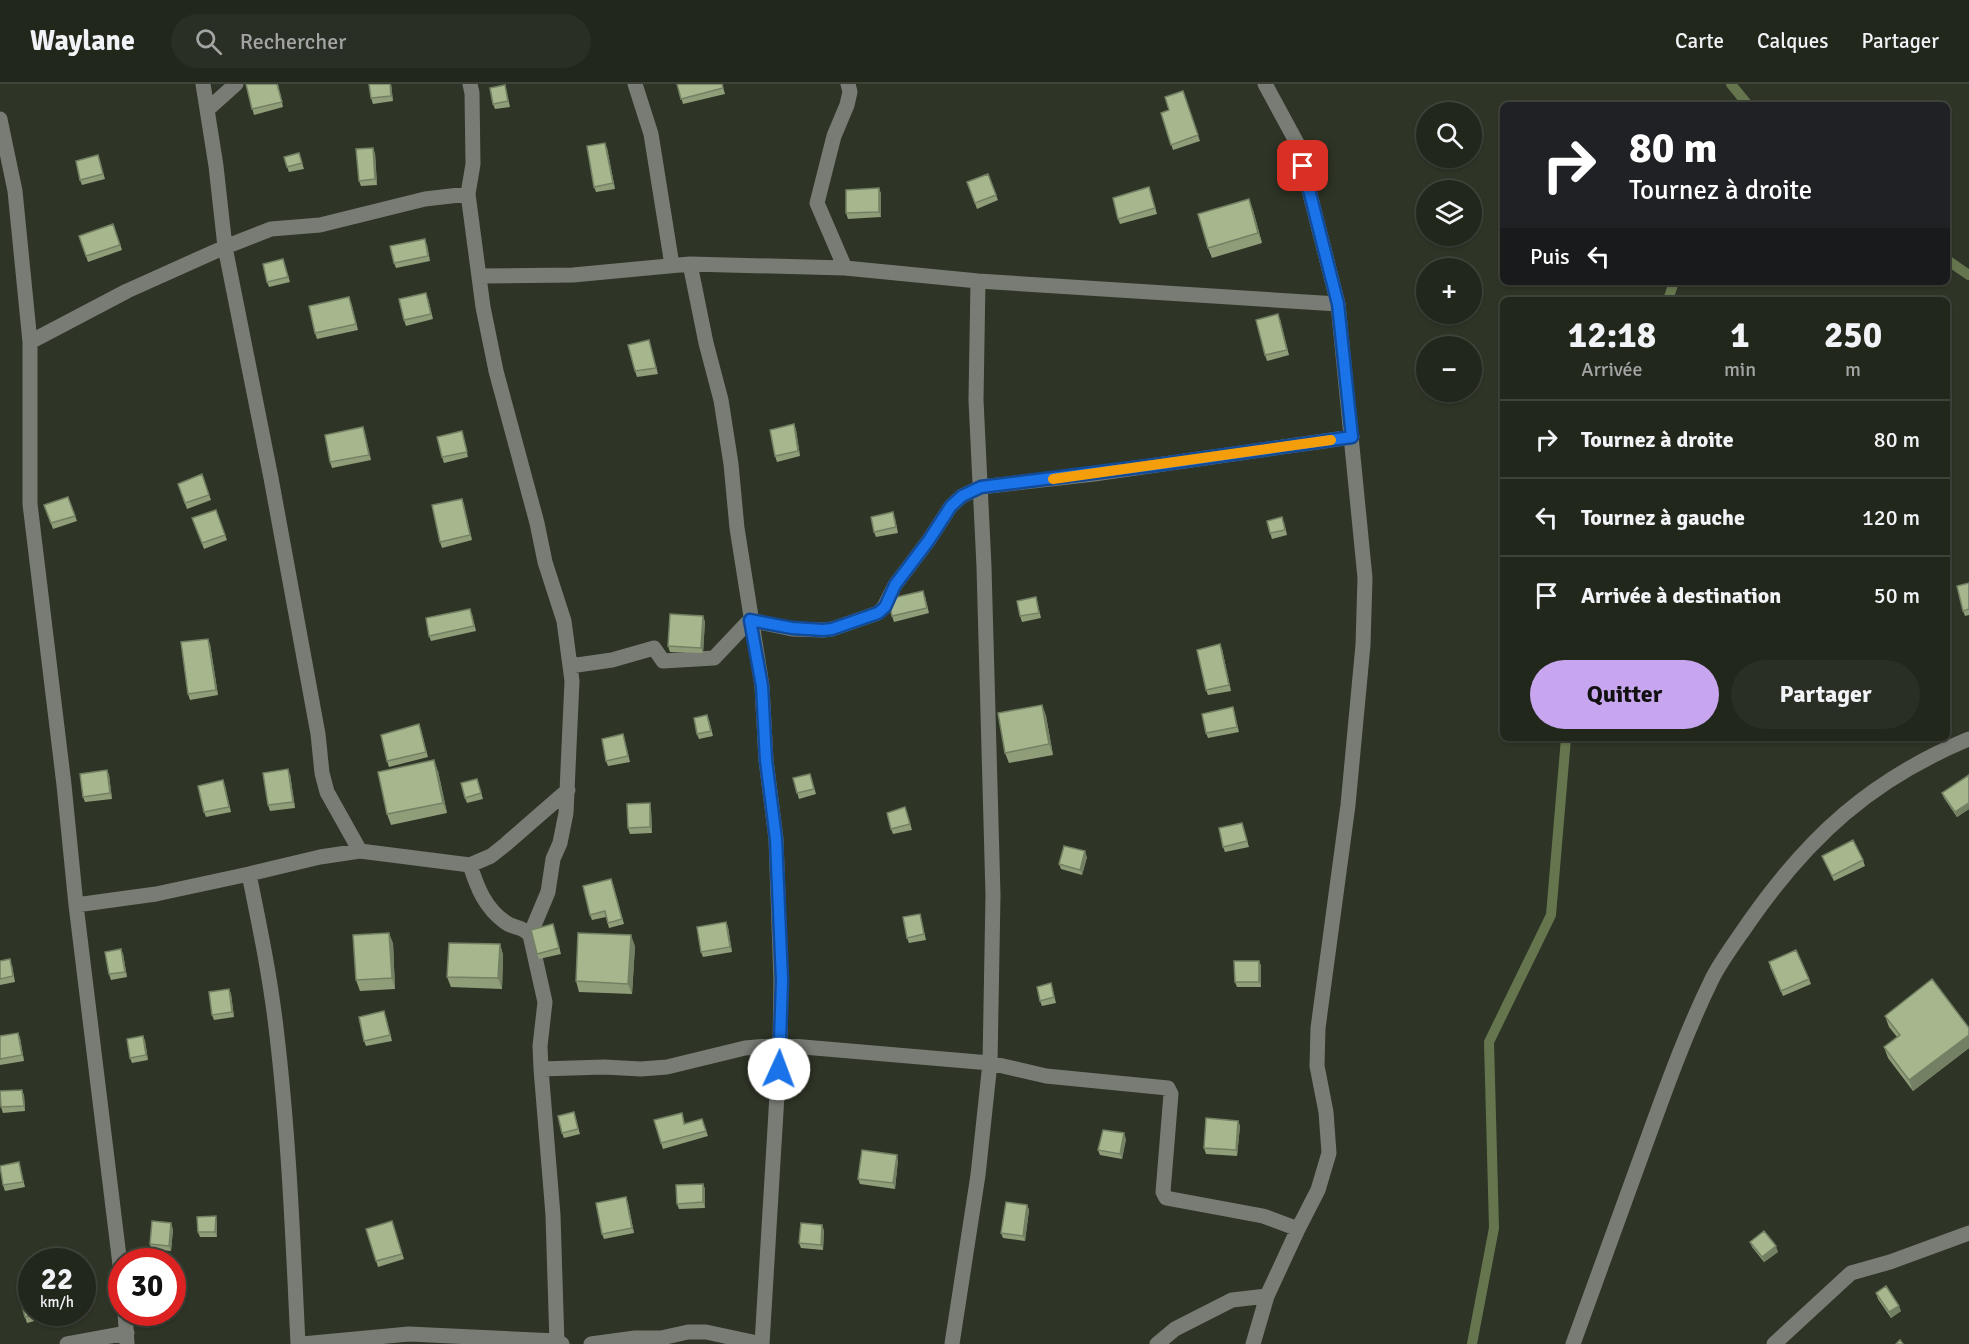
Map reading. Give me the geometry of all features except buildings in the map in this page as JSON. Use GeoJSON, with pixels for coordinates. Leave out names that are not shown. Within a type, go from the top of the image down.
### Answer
{"type":"FeatureCollection","features":[{"type":"Feature","properties":{"kind":"street"},"geometry":{"type":"LineString","coordinates":[[203,84],[225,247],[271,478],[318,734],[322,773],[327,792],[360,851]]}},
{"type":"Feature","properties":{"kind":"street"},"geometry":{"type":"LineString","coordinates":[[207,110],[236,84]]}},
{"type":"Feature","properties":{"kind":"street"},"geometry":{"type":"LineString","coordinates":[[470,84],[473,165],[468,194],[483,307],[496,371],[537,523],[545,562],[564,621],[572,681],[566,813],[560,843],[553,859],[548,892],[530,935]]}},
{"type":"Feature","properties":{"kind":"street"},"geometry":{"type":"LineString","coordinates":[[635,84],[651,134],[672,265]]}},
{"type":"Feature","properties":{"kind":"street"},"geometry":{"type":"LineString","coordinates":[[845,268],[817,203],[834,136],[847,105],[850,92],[848,84]]}},
{"type":"Feature","properties":{"kind":"street"},"geometry":{"type":"LineString","coordinates":[[1253,1344],[1267,1296],[1318,1190],[1329,1153],[1326,1112],[1317,1066],[1318,1028],[1348,805],[1363,645],[1365,578],[1338,304],[1297,143],[1265,84]]}},
{"type":"Feature","properties":{"kind":"street"},"geometry":{"type":"LineString","coordinates":[[0,119],[7,192],[30,342],[30,504],[118,1248]]}},
{"type":"Feature","properties":{"kind":"street"},"geometry":{"type":"LineString","coordinates":[[30,342],[127,291],[271,229],[320,225],[425,199],[468,194]]}},
{"type":"Feature","properties":{"kind":"street"},"geometry":{"type":"LineString","coordinates":[[479,276],[573,275],[690,264],[845,268],[978,281],[1338,304]]}},
{"type":"Feature","properties":{"kind":"street"},"geometry":{"type":"LineString","coordinates":[[591,1344],[603,1341],[661,1338],[688,1332],[706,1332],[762,1344],[782,981],[776,839],[766,760],[762,686],[737,528],[731,464],[721,400],[706,343],[690,264]]}},
{"type":"Feature","properties":{"kind":"street"},"geometry":{"type":"LineString","coordinates":[[952,1344],[978,1175],[990,1063],[993,895],[981,487],[976,400],[978,281]]}},
{"type":"Feature","properties":{"kind":"street"},"geometry":{"type":"LineString","coordinates":[[750,620],[792,628],[823,630],[878,613],[885,607],[895,585],[951,506],[962,496],[981,487],[1138,468],[1352,437]]}},
{"type":"Feature","properties":{"kind":"street"},"geometry":{"type":"LineString","coordinates":[[570,666],[612,660],[654,648],[663,661],[714,658],[750,620]]}},
{"type":"Feature","properties":{"kind":"street"},"geometry":{"type":"LineString","coordinates":[[1573,1344],[1670,1078],[1713,978],[1739,937],[1765,899],[1806,849],[1848,809],[1888,780],[1969,739]]}},
{"type":"Feature","properties":{"kind":"street"},"geometry":{"type":"LineString","coordinates":[[76,905],[156,894],[320,857],[360,851],[470,865],[491,856],[568,790]]}},
{"type":"Feature","properties":{"kind":"street"},"geometry":{"type":"LineString","coordinates":[[249,874],[265,951],[277,1036],[300,1344],[409,1334],[559,1343],[553,1215],[540,1046],[545,1002],[530,935],[524,929],[506,923],[490,908],[477,889],[470,865]]}},
{"type":"Feature","properties":{"kind":"street"},"geometry":{"type":"LineString","coordinates":[[541,1069],[667,1067],[745,1048],[780,1046],[990,1063],[1046,1076],[1168,1089],[1171,1095],[1163,1192],[1166,1198],[1263,1216],[1298,1229]]}},
{"type":"Feature","properties":{"kind":"street"},"geometry":{"type":"LineString","coordinates":[[1774,1344],[1851,1273],[1890,1262],[1969,1233]]}},
{"type":"Feature","properties":{"kind":"street"},"geometry":{"type":"LineString","coordinates":[[1157,1344],[1175,1329],[1232,1300],[1267,1296]]}},
{"type":"Feature","properties":{"kind":"street"},"geometry":{"type":"LineString","coordinates":[[67,1344],[127,1339]]}},
{"type":"Feature","properties":{"kind":"waterway"},"geometry":{"type":"LineString","coordinates":[[1731,84],[1746,102]]}},
{"type":"Feature","properties":{"kind":"waterway"},"geometry":{"type":"LineString","coordinates":[[1950,262],[1969,275]]}},
{"type":"Feature","properties":{"kind":"waterway"},"geometry":{"type":"LineString","coordinates":[[1669,297],[1673,285]]}},
{"type":"Feature","properties":{"kind":"waterway"},"geometry":{"type":"LineString","coordinates":[[1472,1344],[1494,1228],[1489,1042],[1551,915],[1566,741]]}},
{"type":"Feature","properties":{"kind":"slow traffic"},"geometry":{"type":"LineString","coordinates":[[1053,479],[1331,440]]}},
{"type":"Feature","properties":{"kind":"route"},"geometry":{"type":"LineString","coordinates":[[779,1069],[782,981],[776,839],[766,760],[762,686],[750,620],[792,628],[823,630],[878,613],[885,607],[895,585],[951,506],[962,496],[981,487],[1094,474],[1352,437],[1338,304],[1303,166]]}}]}
